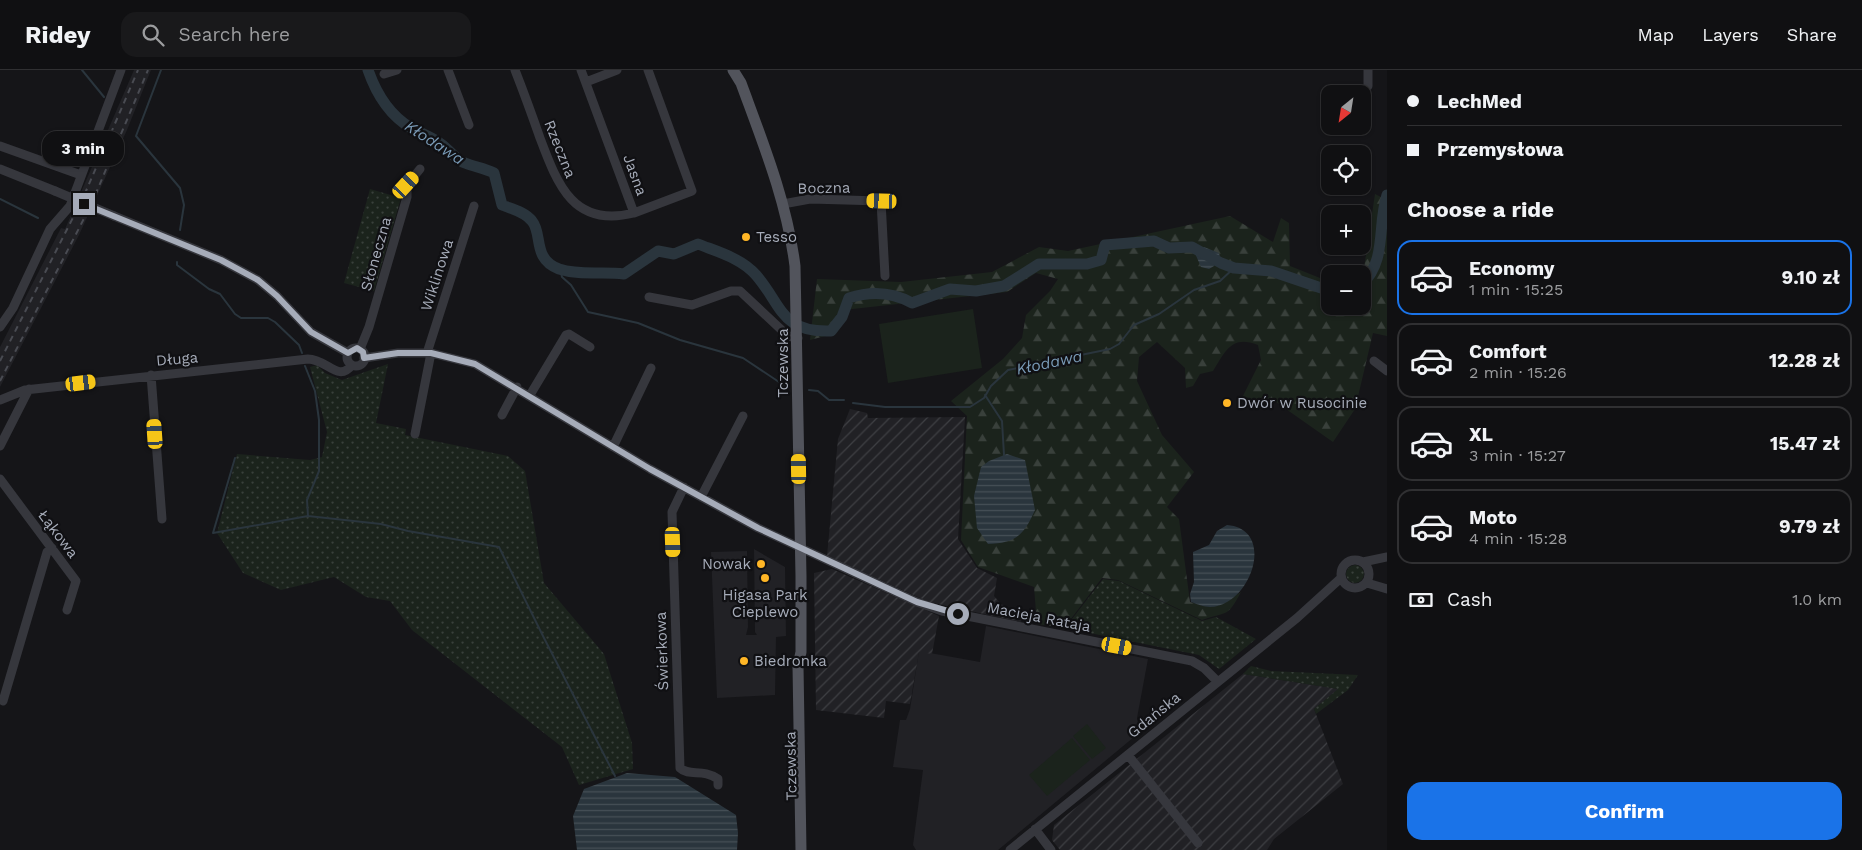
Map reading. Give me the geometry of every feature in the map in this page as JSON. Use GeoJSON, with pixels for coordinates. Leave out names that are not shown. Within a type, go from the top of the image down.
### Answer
{"type":"FeatureCollection","features":[{"type":"Feature","properties":{"kind":"main road","name":"Tczewska"},"geometry":{"type":"LineString","coordinates":[[733,70],[741,83]]}},
{"type":"Feature","properties":{"kind":"main road","name":"Tczewska"},"geometry":{"type":"LineString","coordinates":[[739,70],[741,83],[784,204],[796,266],[801,652],[804,667],[807,850]]}},
{"type":"Feature","properties":{"kind":"main road","name":"Tczewska"},"geometry":{"type":"LineString","coordinates":[[801,652],[798,666],[801,850]]}},
{"type":"Feature","properties":{"kind":"street"},"geometry":{"type":"LineString","coordinates":[[0,327],[13,308],[50,229],[70,206],[80,175],[121,70]]}},
{"type":"Feature","properties":{"kind":"street"},"geometry":{"type":"LineString","coordinates":[[384,74],[397,70]]}},
{"type":"Feature","properties":{"kind":"street"},"geometry":{"type":"LineString","coordinates":[[448,70],[469,125]]}},
{"type":"Feature","properties":{"kind":"street","name":"Rzeczna"},"geometry":{"type":"LineString","coordinates":[[515,70],[554,174],[567,196],[579,206],[598,216],[617,217],[634,213]]}},
{"type":"Feature","properties":{"kind":"street","name":"Jasna"},"geometry":{"type":"LineString","coordinates":[[582,70],[634,213],[692,191],[648,70]]}},
{"type":"Feature","properties":{"kind":"street"},"geometry":{"type":"LineString","coordinates":[[586,82],[617,70]]}},
{"type":"Feature","properties":{"kind":"street"},"geometry":{"type":"LineString","coordinates":[[1368,70],[1368,85]]}},
{"type":"Feature","properties":{"kind":"street"},"geometry":{"type":"LineString","coordinates":[[0,146],[80,175]]}},
{"type":"Feature","properties":{"kind":"street"},"geometry":{"type":"LineString","coordinates":[[0,169],[221,260],[258,280],[277,296],[311,332],[348,353]]}},
{"type":"Feature","properties":{"kind":"street","name":"Słoneczna"},"geometry":{"type":"LineString","coordinates":[[360,349],[370,327],[407,197],[406,185],[420,170]]}},
{"type":"Feature","properties":{"kind":"street","name":"Boczna"},"geometry":{"type":"LineString","coordinates":[[784,204],[810,199],[882,201],[885,276]]}},
{"type":"Feature","properties":{"kind":"street","name":"Wiklinowa"},"geometry":{"type":"LineString","coordinates":[[414,434],[429,353],[474,206]]}},
{"type":"Feature","properties":{"kind":"street"},"geometry":{"type":"LineString","coordinates":[[649,297],[692,305],[731,291],[740,291],[788,336],[798,335]]}},
{"type":"Feature","properties":{"kind":"street"},"geometry":{"type":"LineString","coordinates":[[530,395],[566,335],[569,334],[590,347]]}},
{"type":"Feature","properties":{"kind":"street"},"geometry":{"type":"LineString","coordinates":[[352,365],[348,360],[348,353],[353,348],[360,349],[364,358]]}},
{"type":"Feature","properties":{"kind":"street","name":"Długa"},"geometry":{"type":"LineString","coordinates":[[0,400],[19,391],[29,389],[308,359],[320,360],[329,368],[340,372],[349,369],[352,365],[358,365],[364,358],[398,353],[429,353],[475,364],[517,387],[613,447],[701,497],[800,548]]}},
{"type":"Feature","properties":{"kind":"street"},"geometry":{"type":"LineString","coordinates":[[1374,361],[1387,371]]}},
{"type":"Feature","properties":{"kind":"street"},"geometry":{"type":"LineString","coordinates":[[613,447],[651,368]]}},
{"type":"Feature","properties":{"kind":"street"},"geometry":{"type":"LineString","coordinates":[[150,376],[162,519]]}},
{"type":"Feature","properties":{"kind":"street"},"geometry":{"type":"LineString","coordinates":[[502,415],[517,387]]}},
{"type":"Feature","properties":{"kind":"street"},"geometry":{"type":"LineString","coordinates":[[0,446],[29,389]]}},
{"type":"Feature","properties":{"kind":"street"},"geometry":{"type":"LineString","coordinates":[[701,497],[743,416]]}},
{"type":"Feature","properties":{"kind":"street","name":"Łąkowa"},"geometry":{"type":"LineString","coordinates":[[0,479],[76,581],[67,610]]}},
{"type":"Feature","properties":{"kind":"street","name":"Świerkowa"},"geometry":{"type":"LineString","coordinates":[[684,487],[672,512],[680,768],[684,772],[709,773],[718,779],[718,785]]}},
{"type":"Feature","properties":{"kind":"street"},"geometry":{"type":"LineString","coordinates":[[3,701],[47,552],[52,548]]}},
{"type":"Feature","properties":{"kind":"street","name":"Macieja Rataja"},"geometry":{"type":"LineString","coordinates":[[800,548],[935,609],[1192,661],[1204,668],[1217,681]]}},
{"type":"Feature","properties":{"kind":"street"},"geometry":{"type":"LineString","coordinates":[[1387,557],[1367,573],[1357,589],[1344,582],[1343,567],[1348,562],[1356,560],[1367,573],[1387,588]]}},
{"type":"Feature","properties":{"kind":"street"},"geometry":{"type":"LineString","coordinates":[[1367,573],[1387,562]]}},
{"type":"Feature","properties":{"kind":"street","name":"Gdańska"},"geometry":{"type":"LineString","coordinates":[[1010,850],[1217,681],[1344,582]]}},
{"type":"Feature","properties":{"kind":"street"},"geometry":{"type":"LineString","coordinates":[[1128,754],[1198,843]]}},
{"type":"Feature","properties":{"kind":"street"},"geometry":{"type":"LineString","coordinates":[[1035,829],[1051,850]]}},
{"type":"Feature","properties":{"kind":"shaded area"},"geometry":{"type":"Polygon","coordinates":[[[134,70],[151,70],[127,130],[79,235],[0,387],[0,347],[61,228],[65,229],[134,70]]]}},
{"type":"Feature","properties":{"kind":"shaded area"},"geometry":{"type":"Polygon","coordinates":[[[1204,247],[1219,253],[1220,257],[1214,266],[1209,269],[1201,267],[1194,251],[1204,247]]]}},
{"type":"Feature","properties":{"kind":"shaded area"},"geometry":{"type":"Polygon","coordinates":[[[850,409],[867,413],[868,418],[965,417],[958,539],[977,568],[997,578],[994,596],[1001,604],[1025,618],[1020,622],[929,602],[827,556],[838,439],[850,409]]]}},
{"type":"Feature","properties":{"kind":"shaded area"},"geometry":{"type":"Polygon","coordinates":[[[1007,454],[1025,460],[1035,510],[1027,526],[1018,536],[1006,542],[988,544],[977,528],[974,496],[981,467],[989,461],[1007,454]]]}},
{"type":"Feature","properties":{"kind":"shaded area"},"geometry":{"type":"Polygon","coordinates":[[[1227,525],[1242,530],[1251,539],[1254,552],[1253,567],[1247,582],[1237,594],[1225,603],[1210,607],[1191,602],[1190,594],[1194,582],[1193,552],[1209,545],[1217,531],[1227,525]]]}},
{"type":"Feature","properties":{"kind":"shaded area"},"geometry":{"type":"Polygon","coordinates":[[[754,549],[785,567],[786,636],[776,637],[775,695],[717,698],[711,552],[747,551],[748,627],[746,635],[757,635],[755,632],[754,549]]]}},
{"type":"Feature","properties":{"kind":"shaded area"},"geometry":{"type":"Polygon","coordinates":[[[832,569],[939,616],[932,654],[919,652],[910,704],[886,701],[884,718],[816,710],[814,573],[832,569]]]}},
{"type":"Feature","properties":{"kind":"shaded area"},"geometry":{"type":"Polygon","coordinates":[[[986,626],[1148,659],[1137,718],[1140,732],[998,850],[916,850],[913,845],[923,770],[893,767],[900,720],[906,720],[910,709],[919,651],[980,662],[986,626]]]}},
{"type":"Feature","properties":{"kind":"shaded area"},"geometry":{"type":"Polygon","coordinates":[[[1243,674],[1339,689],[1314,709],[1343,784],[1274,839],[1267,850],[1060,850],[1052,840],[1054,825],[1243,674]]]}},
{"type":"Feature","properties":{"kind":"shaded area"},"geometry":{"type":"Polygon","coordinates":[[[627,773],[675,777],[736,815],[737,850],[577,850],[573,816],[584,789],[627,773]]]}},
{"type":"Feature","properties":{"kind":"green space"},"geometry":{"type":"Polygon","coordinates":[[[370,189],[401,198],[374,291],[344,283],[370,189]]]}},
{"type":"Feature","properties":{"kind":"green space"},"geometry":{"type":"Polygon","coordinates":[[[1375,194],[1387,200],[1387,336],[1373,333],[1355,409],[1333,442],[1276,402],[1242,398],[1261,360],[1258,345],[1249,342],[1236,343],[1226,351],[1213,371],[1200,374],[1193,386],[1186,388],[1185,368],[1157,342],[1139,357],[1137,381],[1162,435],[1194,472],[1167,507],[1179,519],[1190,602],[1207,606],[1218,606],[1241,592],[1229,610],[1202,620],[1118,580],[1102,578],[1064,628],[1037,624],[1034,587],[978,567],[961,540],[967,416],[951,401],[1003,359],[1022,338],[1026,315],[1050,291],[1058,279],[1036,273],[1007,292],[843,310],[837,333],[810,340],[817,279],[901,282],[992,272],[1039,247],[1068,251],[1230,216],[1273,242],[1281,218],[1289,223],[1290,266],[1321,278],[1321,315],[1371,315],[1371,265],[1364,265],[1366,255],[1371,255],[1371,221],[1375,194]]]}},
{"type":"Feature","properties":{"kind":"green space"},"geometry":{"type":"Polygon","coordinates":[[[973,309],[982,368],[888,383],[879,324],[973,309]]]}},
{"type":"Feature","properties":{"kind":"green space"},"geometry":{"type":"Polygon","coordinates":[[[388,364],[376,423],[406,429],[405,435],[508,456],[525,471],[544,583],[604,654],[632,743],[633,769],[579,785],[562,747],[412,630],[390,601],[366,597],[334,577],[281,590],[243,573],[217,533],[237,454],[310,460],[322,457],[327,432],[310,367],[317,365],[325,373],[342,380],[388,364]]]}},
{"type":"Feature","properties":{"kind":"green space"},"geometry":{"type":"Polygon","coordinates":[[[1351,565],[1359,565],[1364,570],[1362,581],[1351,583],[1346,578],[1346,570],[1351,565]]]}},
{"type":"Feature","properties":{"kind":"green space"},"geometry":{"type":"Polygon","coordinates":[[[1103,579],[1119,581],[1202,621],[1216,617],[1256,639],[1219,669],[1199,655],[1065,628],[1103,579]]]}},
{"type":"Feature","properties":{"kind":"green space"},"geometry":{"type":"Polygon","coordinates":[[[1251,666],[1271,671],[1358,675],[1348,690],[1316,714],[1314,709],[1338,689],[1243,674],[1251,666]]]}},
{"type":"Feature","properties":{"kind":"green space"},"geometry":{"type":"Polygon","coordinates":[[[1087,724],[1106,748],[1092,759],[1073,736],[1087,724]]]}},
{"type":"Feature","properties":{"kind":"green space"},"geometry":{"type":"Polygon","coordinates":[[[1072,738],[1090,760],[1047,796],[1029,775],[1072,738]]]}},
{"type":"Feature","properties":{"kind":"waterway"},"geometry":{"type":"LineString","coordinates":[[82,70],[104,97]]}},
{"type":"Feature","properties":{"kind":"waterway"},"geometry":{"type":"LineString","coordinates":[[161,70],[136,136],[180,188],[184,205],[180,230]]}},
{"type":"Feature","properties":{"kind":"waterway","name":"Kłodawa"},"geometry":{"type":"LineString","coordinates":[[368,70],[384,103],[403,123],[444,146],[461,162],[494,173],[502,205],[522,213],[532,221],[537,233],[541,253],[551,265],[559,269],[575,272],[624,274],[658,251],[674,254],[698,244],[729,256],[750,269],[765,286],[784,315],[792,322],[814,330],[831,331],[842,317],[849,298],[865,294],[881,294],[904,299],[912,303],[950,289],[976,291],[1004,286],[1039,264],[1087,264],[1101,260],[1105,245],[1154,241],[1169,248],[1192,247],[1234,268],[1271,271],[1321,288]]}},
{"type":"Feature","properties":{"kind":"waterway","name":"Kłodawa"},"geometry":{"type":"LineString","coordinates":[[1371,273],[1378,254],[1387,195]]}},
{"type":"Feature","properties":{"kind":"waterway"},"geometry":{"type":"LineString","coordinates":[[0,199],[38,218]]}},
{"type":"Feature","properties":{"kind":"waterway"},"geometry":{"type":"LineString","coordinates":[[177,262],[177,265],[209,289],[220,294],[235,314],[241,318],[268,318],[275,322],[299,345],[302,353]]}},
{"type":"Feature","properties":{"kind":"waterway","name":"Kłodawa"},"geometry":{"type":"LineString","coordinates":[[853,403],[885,407],[970,407],[984,398],[991,386],[1008,370],[1110,349],[1119,344],[1134,325],[1159,314],[1194,290],[1220,281],[1234,268]]}},
{"type":"Feature","properties":{"kind":"waterway","name":"Kłodawa"},"geometry":{"type":"LineString","coordinates":[[560,269],[562,277],[571,285],[588,312],[638,323],[680,340],[743,358],[788,388]]}},
{"type":"Feature","properties":{"kind":"waterway"},"geometry":{"type":"LineString","coordinates":[[305,366],[315,391],[319,420],[319,471],[307,500],[308,516],[381,524],[408,531],[499,547],[615,776]]}},
{"type":"Feature","properties":{"kind":"waterway","name":"Kłodawa"},"geometry":{"type":"LineString","coordinates":[[809,390],[818,391],[829,400],[844,400]]}},
{"type":"Feature","properties":{"kind":"waterway"},"geometry":{"type":"LineString","coordinates":[[985,395],[1002,421],[1004,455]]}},
{"type":"Feature","properties":{"kind":"waterway"},"geometry":{"type":"LineString","coordinates":[[235,458],[213,533],[308,516]]}},
{"type":"Feature","properties":{"kind":"railway"},"geometry":{"type":"LineString","coordinates":[[0,361],[83,198],[138,70]]}},
{"type":"Feature","properties":{"kind":"railway"},"geometry":{"type":"LineString","coordinates":[[0,381],[91,205],[148,70]]}},
{"type":"Feature","properties":{"kind":"place","name":"Tesso"},"geometry":{"type":"Point","coordinates":[746,237]}},
{"type":"Feature","properties":{"kind":"place","name":"Dwór w Rusocinie"},"geometry":{"type":"Point","coordinates":[1227,403]}},
{"type":"Feature","properties":{"kind":"place","name":"Nowak"},"geometry":{"type":"Point","coordinates":[761,564]}},
{"type":"Feature","properties":{"kind":"place","name":"Higasa Park Cieplewo"},"geometry":{"type":"Point","coordinates":[765,578]}},
{"type":"Feature","properties":{"kind":"place","name":"Biedronka"},"geometry":{"type":"Point","coordinates":[744,661]}},
{"type":"Feature","properties":{"kind":"route"},"geometry":{"type":"LineString","coordinates":[[84,204],[221,260],[243,271],[268,287],[311,332],[342,351],[348,353],[353,348],[357,348],[363,352],[364,358],[398,353],[431,353],[467,360],[499,376],[650,469],[758,528],[917,602],[935,609],[958,614]]}}]}
